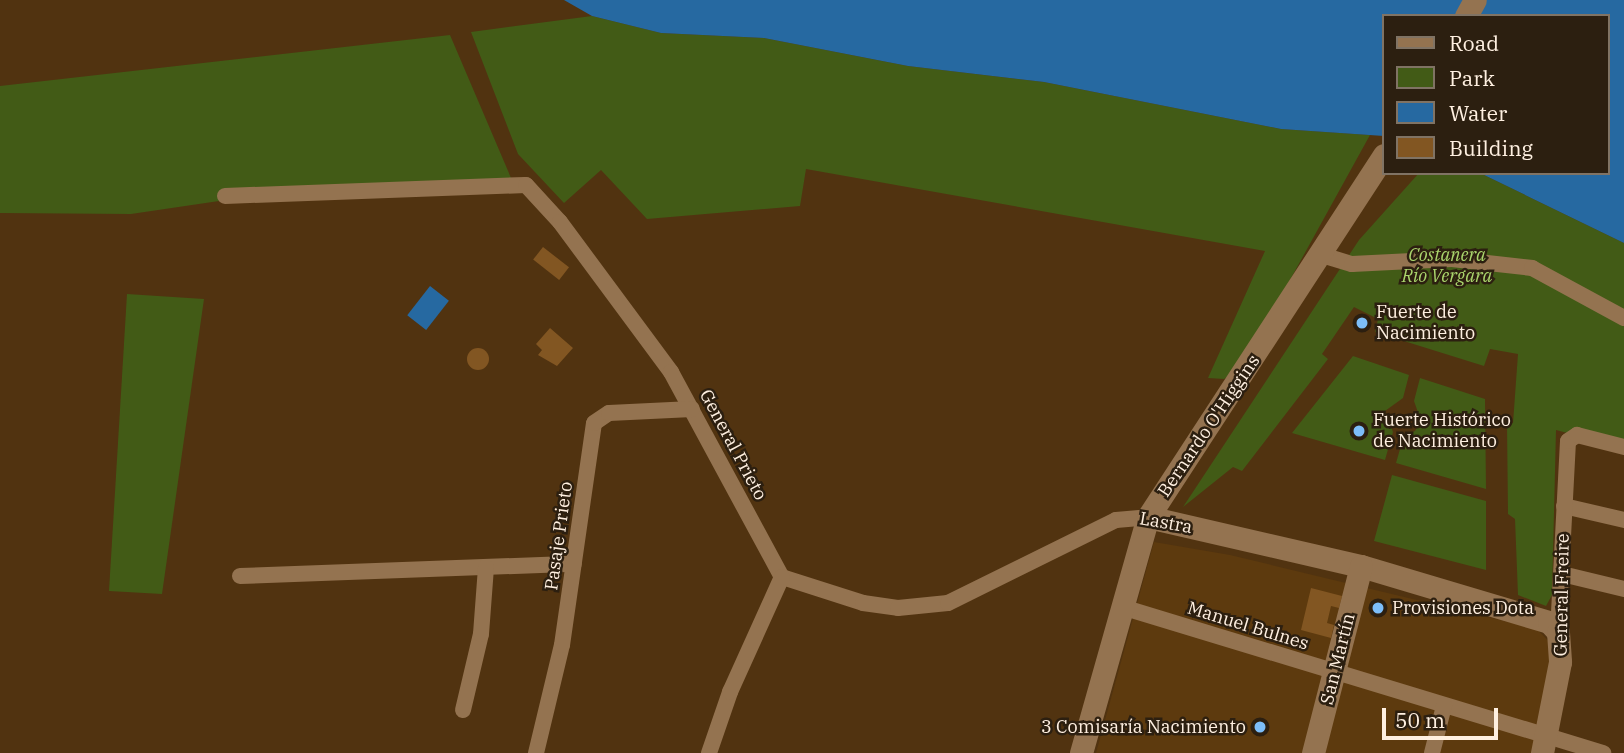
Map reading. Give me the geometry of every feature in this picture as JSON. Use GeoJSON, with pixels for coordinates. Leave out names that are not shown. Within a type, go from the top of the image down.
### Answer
{"type":"FeatureCollection","features":[{"type":"Feature","properties":{"kind":"main road","name":"Bernardo O'Higgins"},"geometry":{"type":"LineString","coordinates":[[1081,753],[1148,517],[1358,200],[1382,158]]}},
{"type":"Feature","properties":{"kind":"main road","name":"Lastra"},"geometry":{"type":"LineString","coordinates":[[1148,517],[1361,566],[1535,617],[1549,622],[1558,632]]}},
{"type":"Feature","properties":{"kind":"main road","name":"San Martín"},"geometry":{"type":"LineString","coordinates":[[1313,753],[1361,566]]}},
{"type":"Feature","properties":{"kind":"main road","name":"General Freire"},"geometry":{"type":"LineString","coordinates":[[1544,745],[1559,677],[1558,632]]}},
{"type":"Feature","properties":{"kind":"street","name":"General Prieto"},"geometry":{"type":"LineString","coordinates":[[225,196],[526,185],[560,222],[671,372],[782,578]]}},
{"type":"Feature","properties":{"kind":"street"},"geometry":{"type":"LineString","coordinates":[[1322,255],[1352,264],[1452,259],[1532,268],[1624,318]]}},
{"type":"Feature","properties":{"kind":"street","name":"Pasaje Prieto"},"geometry":{"type":"LineString","coordinates":[[536,753],[562,645],[596,420],[609,413],[692,409]]}},
{"type":"Feature","properties":{"kind":"street","name":"General Freire"},"geometry":{"type":"LineString","coordinates":[[1558,632],[1564,506],[1572,436],[1624,447]]}},
{"type":"Feature","properties":{"kind":"street"},"geometry":{"type":"LineString","coordinates":[[1564,506],[1624,520]]}},
{"type":"Feature","properties":{"kind":"street","name":"Lastra"},"geometry":{"type":"LineString","coordinates":[[782,578],[863,603],[898,608],[948,603],[1116,520],[1148,517]]}},
{"type":"Feature","properties":{"kind":"street"},"geometry":{"type":"LineString","coordinates":[[240,576],[574,564]]}},
{"type":"Feature","properties":{"kind":"street"},"geometry":{"type":"LineString","coordinates":[[463,710],[481,634],[485,567]]}},
{"type":"Feature","properties":{"kind":"street"},"geometry":{"type":"LineString","coordinates":[[1562,574],[1624,589]]}},
{"type":"Feature","properties":{"kind":"street"},"geometry":{"type":"LineString","coordinates":[[709,753],[730,692],[782,578]]}},
{"type":"Feature","properties":{"kind":"street","name":"Manuel Bulnes"},"geometry":{"type":"LineString","coordinates":[[1122,607],[1444,706],[1544,745],[1603,753]]}},
{"type":"Feature","properties":{"kind":"street"},"geometry":{"type":"LineString","coordinates":[[1432,753],[1444,706]]}},
{"type":"Feature","properties":{"kind":"shaded area"},"geometry":{"type":"Polygon","coordinates":[[[1154,542],[1230,555],[1537,629],[1553,646],[1536,753],[1096,753],[1154,542]]]}},
{"type":"Feature","properties":{"kind":"green space"},"geometry":{"type":"Polygon","coordinates":[[[592,16],[661,33],[764,38],[908,66],[1044,82],[1281,129],[1370,135],[1243,365],[1224,379],[1208,378],[1265,251],[806,169],[800,206],[647,219],[601,170],[564,203],[518,154],[471,32],[592,16]]]}},
{"type":"Feature","properties":{"kind":"green space"},"geometry":{"type":"Polygon","coordinates":[[[450,35],[517,192],[219,201],[131,214],[0,213],[0,86],[450,35]]]}},
{"type":"Feature","properties":{"kind":"green space","name":"Costanera Río Vergara"},"geometry":{"type":"Polygon","coordinates":[[[1417,175],[1484,175],[1624,243],[1624,448],[1556,430],[1552,595],[1546,606],[1518,595],[1515,519],[1508,514],[1507,424],[1513,423],[1518,354],[1490,349],[1484,366],[1375,332],[1378,319],[1354,307],[1322,354],[1328,359],[1242,471],[1233,467],[1183,507],[1359,240],[1417,175]]]}},
{"type":"Feature","properties":{"kind":"green space"},"geometry":{"type":"Polygon","coordinates":[[[127,294],[204,299],[162,594],[109,591],[127,294]]]}},
{"type":"Feature","properties":{"kind":"green space"},"geometry":{"type":"Polygon","coordinates":[[[1353,356],[1409,375],[1403,398],[1385,411],[1393,432],[1385,460],[1292,433],[1353,356]]]}},
{"type":"Feature","properties":{"kind":"green space"},"geometry":{"type":"Polygon","coordinates":[[[1420,378],[1485,399],[1486,489],[1396,463],[1404,435],[1415,431],[1421,421],[1414,401],[1420,378]]]}},
{"type":"Feature","properties":{"kind":"green space"},"geometry":{"type":"Polygon","coordinates":[[[1392,475],[1486,501],[1486,570],[1374,541],[1392,475]]]}},
{"type":"Feature","properties":{"kind":"water"},"geometry":{"type":"Polygon","coordinates":[[[564,0],[1624,0],[1624,243],[1484,175],[1610,175],[1610,14],[1382,14],[1382,136],[1281,129],[1044,82],[908,66],[764,38],[661,33],[592,16],[564,0]]]}},
{"type":"Feature","properties":{"kind":"water"},"geometry":{"type":"Polygon","coordinates":[[[430,286],[449,301],[426,330],[407,315],[430,286]]]}},
{"type":"Feature","properties":{"kind":"building"},"geometry":{"type":"Polygon","coordinates":[[[543,247],[569,267],[559,280],[533,260],[543,247]]]}},
{"type":"Feature","properties":{"kind":"building"},"geometry":{"type":"Polygon","coordinates":[[[550,328],[573,348],[557,366],[538,355],[542,350],[536,344],[550,328]]]}},
{"type":"Feature","properties":{"kind":"building"},"geometry":{"type":"Polygon","coordinates":[[[478,348],[486,351],[489,359],[486,367],[478,370],[470,367],[467,359],[470,351],[478,348]]]}},
{"type":"Feature","properties":{"kind":"building"},"geometry":{"type":"Polygon","coordinates":[[[1311,588],[1342,596],[1339,608],[1331,606],[1327,623],[1334,625],[1331,638],[1301,630],[1311,588]]]}},
{"type":"Feature","properties":{"kind":"place","name":"Fuerte de Nacimiento"},"geometry":{"type":"Point","coordinates":[1362,323]}},
{"type":"Feature","properties":{"kind":"place","name":"Fuerte Histórico de Nacimiento"},"geometry":{"type":"Point","coordinates":[1359,431]}},
{"type":"Feature","properties":{"kind":"place","name":"Provisiones Dota"},"geometry":{"type":"Point","coordinates":[1378,608]}},
{"type":"Feature","properties":{"kind":"place","name":"3 Comisaría Nacimiento"},"geometry":{"type":"Point","coordinates":[1260,727]}}]}
